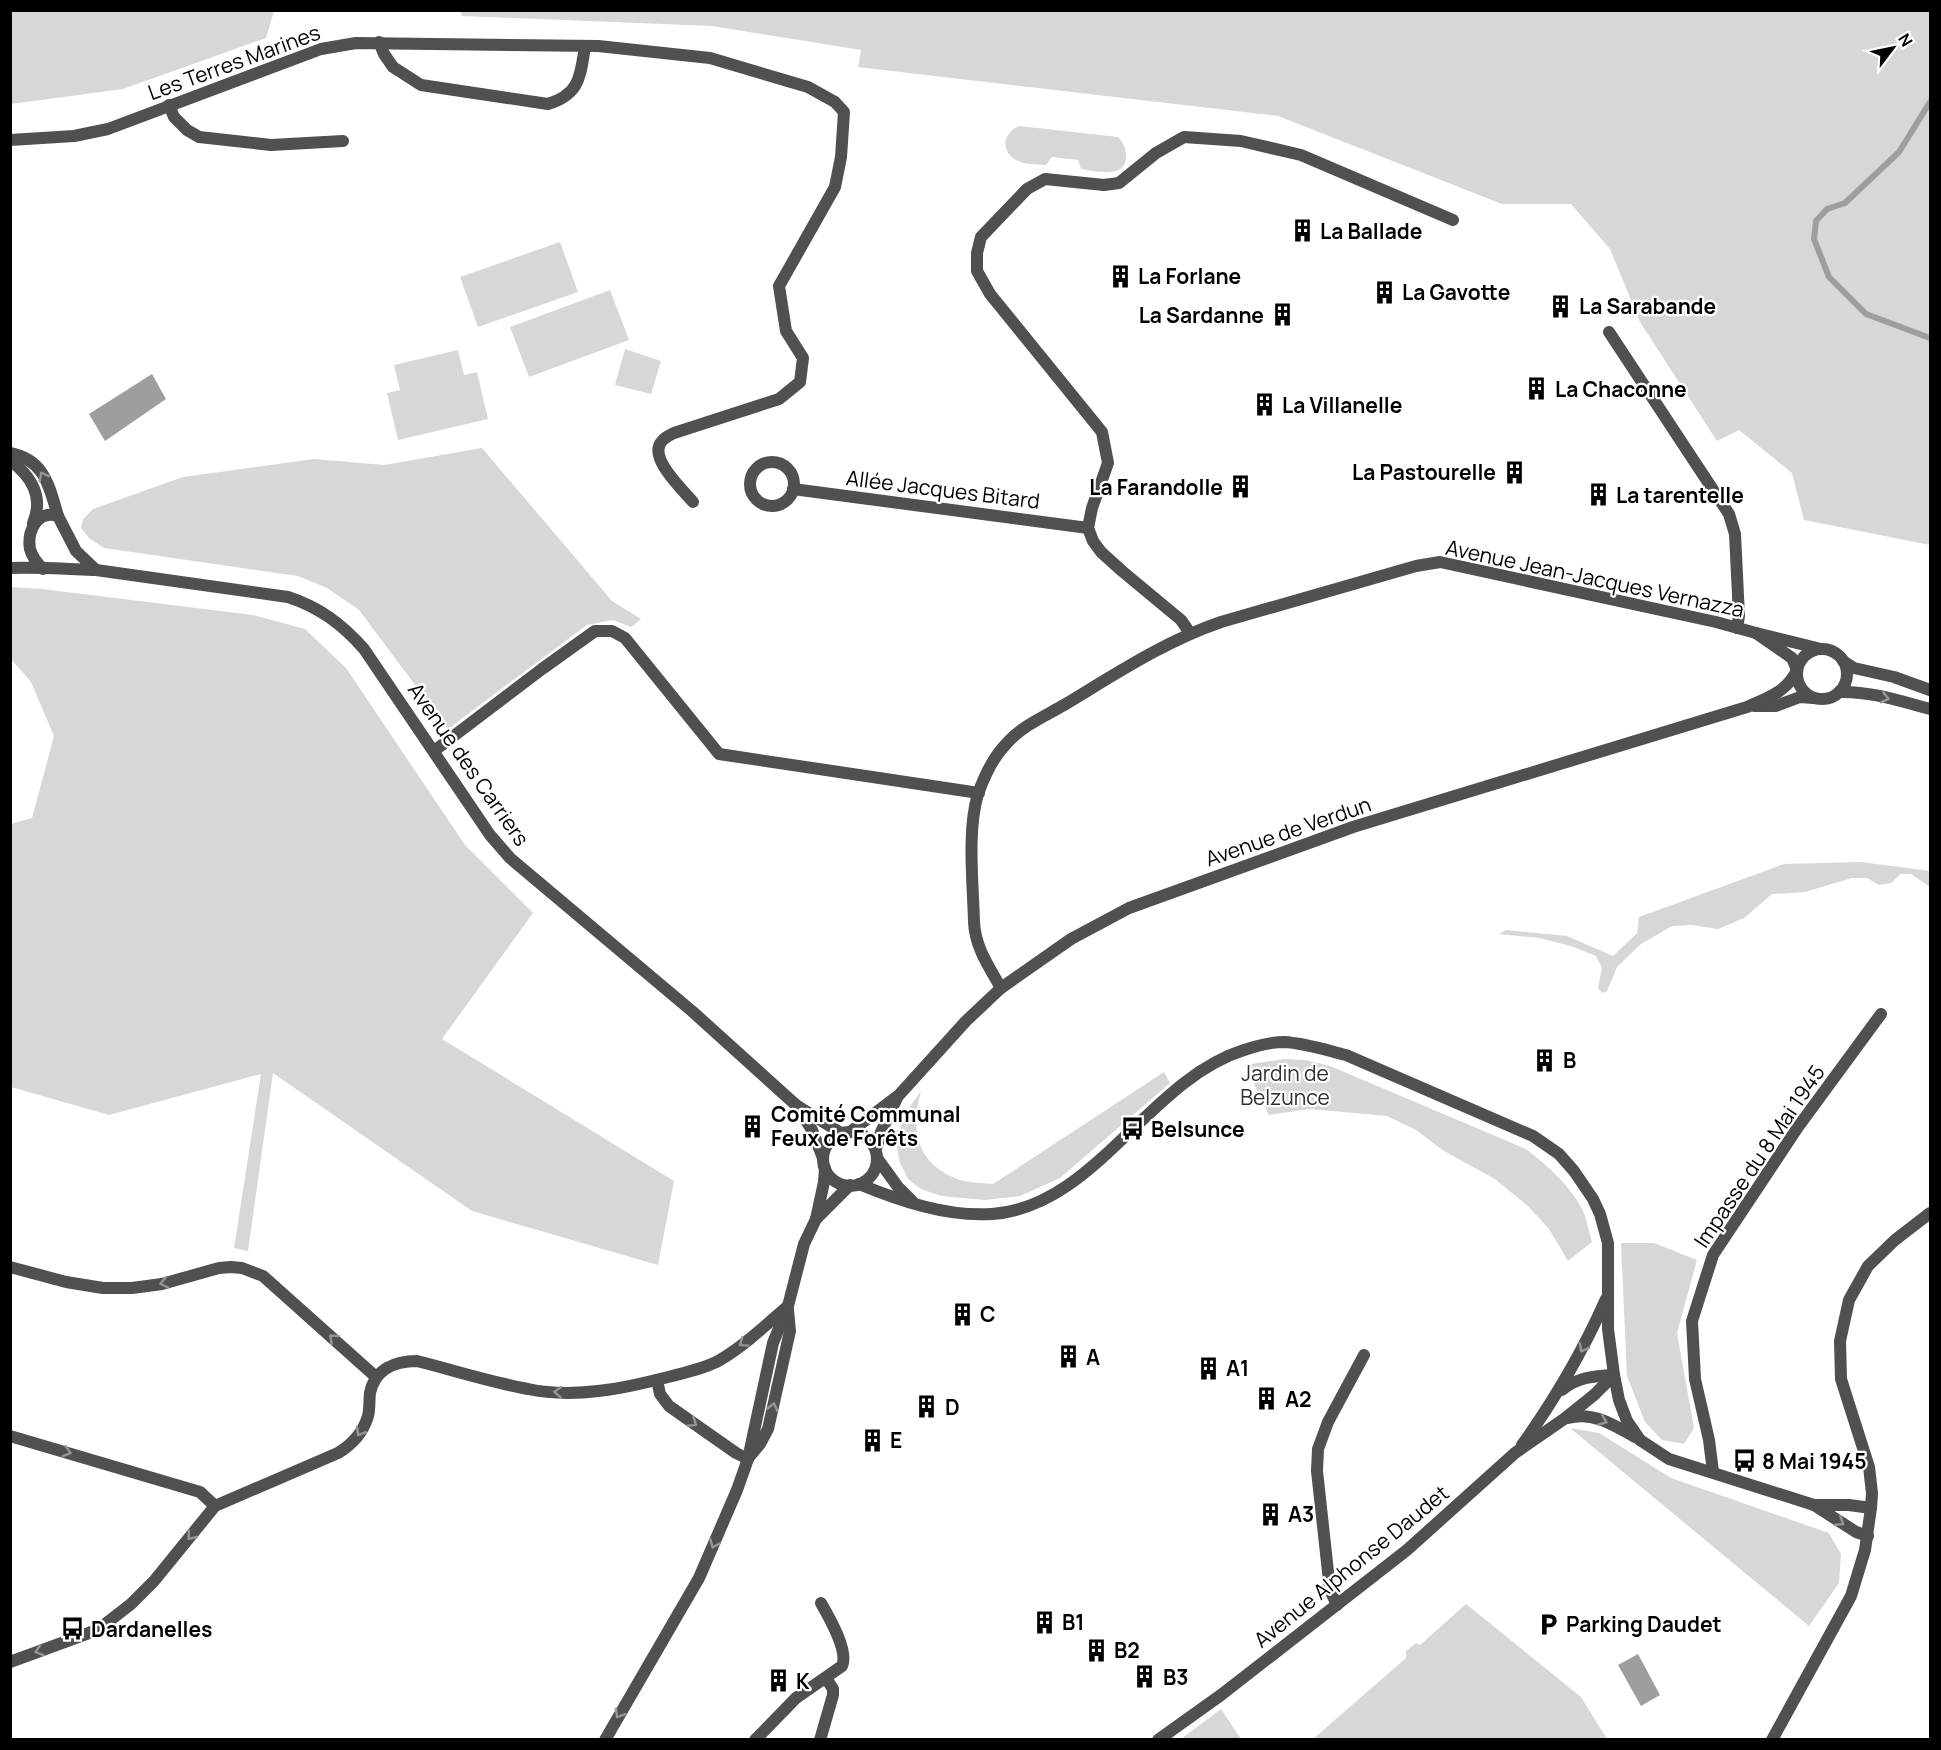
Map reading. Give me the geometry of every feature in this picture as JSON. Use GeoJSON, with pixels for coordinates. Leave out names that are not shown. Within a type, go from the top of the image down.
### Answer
{"type":"FeatureCollection","features":[{"type":"Feature","properties":{"kind":"street"},"geometry":{"type":"LineString","coordinates":[[379,42],[393,67],[421,85],[548,104],[559,100],[572,90],[581,76],[585,47]]}},
{"type":"Feature","properties":{"kind":"street","name":"Les Terres Marines"},"geometry":{"type":"LineString","coordinates":[[10,140],[74,136],[108,129],[321,49],[356,43],[598,46],[710,58],[808,87],[835,102],[844,112],[842,157],[835,187],[779,286],[786,331],[803,358],[800,382],[778,399],[674,433],[663,439],[658,447],[662,466],[693,502]]}},
{"type":"Feature","properties":{"kind":"street"},"geometry":{"type":"LineString","coordinates":[[170,105],[174,117],[187,130],[199,137],[271,146],[343,141]]}},
{"type":"Feature","properties":{"kind":"street"},"geometry":{"type":"LineString","coordinates":[[1190,633],[1181,620],[1101,552],[1093,541],[1088,528],[1092,508],[1108,463],[1102,432],[990,294],[976,271],[981,237],[1027,189],[1045,178],[1104,185],[1119,183],[1156,153],[1184,137],[1241,141],[1301,155],[1453,220]]}},
{"type":"Feature","properties":{"kind":"street"},"geometry":{"type":"LineString","coordinates":[[1609,332],[1729,513],[1735,534],[1739,616],[1737,628]]}},
{"type":"Feature","properties":{"kind":"street"},"geometry":{"type":"LineString","coordinates":[[10,453],[24,455],[34,462],[43,474],[58,516],[71,542],[76,551],[96,570]]}},
{"type":"Feature","properties":{"kind":"street"},"geometry":{"type":"LineString","coordinates":[[10,460],[23,470],[30,480],[37,500],[38,511],[31,526],[30,549],[35,561],[49,569],[69,558],[71,542]]}},
{"type":"Feature","properties":{"kind":"street","name":"Allée Jacques Bitard"},"geometry":{"type":"LineString","coordinates":[[794,489],[1088,528]]}},
{"type":"Feature","properties":{"kind":"street"},"geometry":{"type":"LineString","coordinates":[[31,526],[45,516],[53,514],[58,516]]}},
{"type":"Feature","properties":{"kind":"street","name":"Avenue Jean-Jacques Vernazza"},"geometry":{"type":"LineString","coordinates":[[1001,988],[984,958],[975,934],[973,815],[979,793],[995,758],[1007,742],[1021,731],[1190,633],[1416,566],[1440,562],[1821,649]]}},
{"type":"Feature","properties":{"kind":"street","name":"Avenue des Carriers"},"geometry":{"type":"LineString","coordinates":[[10,568],[96,570],[288,597],[317,608],[350,633],[364,649],[490,835],[510,858],[693,1012],[796,1106],[812,1130],[824,1163]]}},
{"type":"Feature","properties":{"kind":"street"},"geometry":{"type":"LineString","coordinates":[[434,751],[595,631],[612,631],[626,638],[719,754],[979,793]]}},
{"type":"Feature","properties":{"kind":"street","name":"Avenue Jean-Jacques Vernazza"},"geometry":{"type":"LineString","coordinates":[[1756,633],[1792,658],[1797,670]]}},
{"type":"Feature","properties":{"kind":"street"},"geometry":{"type":"LineString","coordinates":[[1843,661],[1847,677],[1839,692],[1823,699],[1806,694],[1797,679],[1797,670],[1805,655],[1821,649],[1837,654],[1854,668],[1894,677],[1930,690]]}},
{"type":"Feature","properties":{"kind":"street","name":"Avenue de Verdun"},"geometry":{"type":"LineString","coordinates":[[876,1154],[890,1111],[899,1095],[966,1021],[1001,988],[1071,939],[1129,908],[1353,827],[1747,706],[1788,686],[1797,670]]}},
{"type":"Feature","properties":{"kind":"street"},"geometry":{"type":"LineString","coordinates":[[1839,692],[1872,694],[1930,709]]}},
{"type":"Feature","properties":{"kind":"street","name":"Avenue de Verdun"},"geometry":{"type":"LineString","coordinates":[[1747,706],[1776,706],[1800,697],[1814,698]]}},
{"type":"Feature","properties":{"kind":"street","name":"Impasse du 8 Mai 1945"},"geometry":{"type":"LineString","coordinates":[[1713,1472],[1709,1440],[1695,1379],[1692,1321],[1713,1255],[1798,1127],[1881,1014]]}},
{"type":"Feature","properties":{"kind":"street"},"geometry":{"type":"LineString","coordinates":[[824,1163],[832,1178],[842,1184],[855,1185],[915,1204],[962,1214],[993,1214],[1017,1209],[1048,1198],[1085,1172],[1188,1079],[1226,1056],[1257,1046],[1282,1042],[1346,1055],[1533,1136],[1559,1154],[1584,1184],[1600,1214],[1608,1243],[1608,1329],[1619,1400],[1627,1421],[1640,1440]]}},
{"type":"Feature","properties":{"kind":"street","name":"Avenue de Verdun"},"geometry":{"type":"LineString","coordinates":[[845,1132],[899,1095]]}},
{"type":"Feature","properties":{"kind":"street","name":"Avenue des Carriers"},"geometry":{"type":"LineString","coordinates":[[796,1106],[845,1132]]}},
{"type":"Feature","properties":{"kind":"street"},"geometry":{"type":"LineString","coordinates":[[604,1740],[699,1578],[737,1490],[748,1458],[773,1343],[788,1306],[804,1244],[816,1219],[824,1182],[824,1163],[828,1143],[845,1132],[865,1136],[898,1187],[915,1204]]}},
{"type":"Feature","properties":{"kind":"street"},"geometry":{"type":"LineString","coordinates":[[816,1219],[855,1185],[873,1174],[876,1154]]}},
{"type":"Feature","properties":{"kind":"street"},"geometry":{"type":"LineString","coordinates":[[1772,1740],[1851,1596],[1866,1550],[1872,1493],[1869,1467],[1841,1379],[1840,1341],[1849,1300],[1868,1266],[1895,1240],[1930,1212]]}},
{"type":"Feature","properties":{"kind":"street"},"geometry":{"type":"LineString","coordinates":[[10,1267],[66,1282],[103,1288],[132,1288],[162,1284],[219,1268],[242,1268],[263,1276],[376,1377]]}},
{"type":"Feature","properties":{"kind":"street"},"geometry":{"type":"LineString","coordinates":[[1515,1453],[1556,1394],[1588,1340],[1608,1294]]}},
{"type":"Feature","properties":{"kind":"street"},"geometry":{"type":"LineString","coordinates":[[10,1662],[89,1633],[113,1618],[154,1581],[215,1506],[339,1453],[349,1446],[364,1427],[372,1385],[376,1377],[393,1364],[401,1361],[417,1361],[529,1390],[558,1392],[609,1389],[696,1370],[719,1360],[757,1334],[788,1306]]}},
{"type":"Feature","properties":{"kind":"street"},"geometry":{"type":"LineString","coordinates":[[1337,1605],[1330,1590],[1317,1471],[1318,1449],[1328,1422],[1364,1355]]}},
{"type":"Feature","properties":{"kind":"street"},"geometry":{"type":"LineString","coordinates":[[1556,1394],[1574,1382],[1586,1378],[1614,1375]]}},
{"type":"Feature","properties":{"kind":"street","name":"Avenue Alphonse Daudet"},"geometry":{"type":"LineString","coordinates":[[1158,1740],[1221,1695],[1407,1550],[1515,1453],[1564,1419],[1594,1395],[1614,1375]]}},
{"type":"Feature","properties":{"kind":"street"},"geometry":{"type":"LineString","coordinates":[[657,1380],[660,1394],[669,1406],[736,1454],[748,1458]]}},
{"type":"Feature","properties":{"kind":"street"},"geometry":{"type":"LineString","coordinates":[[1564,1419],[1590,1416],[1611,1424],[1669,1459],[1814,1505],[1856,1532],[1868,1536]]}},
{"type":"Feature","properties":{"kind":"street"},"geometry":{"type":"LineString","coordinates":[[10,1436],[200,1492],[215,1506]]}},
{"type":"Feature","properties":{"kind":"street"},"geometry":{"type":"LineString","coordinates":[[1814,1505],[1849,1505],[1871,1508]]}},
{"type":"Feature","properties":{"kind":"street"},"geometry":{"type":"LineString","coordinates":[[755,1740],[796,1698],[842,1666],[845,1660],[830,1619],[820,1603]]}},
{"type":"Feature","properties":{"kind":"street"},"geometry":{"type":"LineString","coordinates":[[820,1740],[833,1695],[833,1689],[826,1678]]}},
{"type":"Feature","properties":{"kind":"green space"},"geometry":{"type":"Polygon","coordinates":[[[10,11],[274,11],[266,38],[123,89],[11,104],[10,11]]]}},
{"type":"Feature","properties":{"kind":"green space"},"geometry":{"type":"Polygon","coordinates":[[[460,11],[1930,11],[1930,545],[1804,520],[1792,473],[1739,430],[1717,441],[1640,322],[1610,249],[1571,204],[1502,204],[1278,116],[858,67],[861,50],[712,26],[462,16],[460,11]]]}},
{"type":"Feature","properties":{"kind":"green space"},"geometry":{"type":"Polygon","coordinates":[[[1019,126],[1118,137],[1126,152],[1124,165],[1115,171],[1101,172],[1081,169],[1078,160],[1052,157],[1046,165],[1019,162],[1007,152],[1006,142],[1010,133],[1019,126]]]}},
{"type":"Feature","properties":{"kind":"green space"},"geometry":{"type":"Polygon","coordinates":[[[560,242],[578,292],[478,327],[460,277],[560,242]]]}},
{"type":"Feature","properties":{"kind":"green space"},"geometry":{"type":"Polygon","coordinates":[[[610,290],[629,340],[529,377],[510,327],[610,290]]]}},
{"type":"Feature","properties":{"kind":"green space"},"geometry":{"type":"Polygon","coordinates":[[[625,349],[661,361],[651,394],[615,385],[625,349]]]}},
{"type":"Feature","properties":{"kind":"green space"},"geometry":{"type":"Polygon","coordinates":[[[458,350],[464,375],[477,372],[488,419],[398,440],[387,393],[400,390],[394,365],[458,350]]]}},
{"type":"Feature","properties":{"kind":"green space"},"geometry":{"type":"Polygon","coordinates":[[[482,448],[612,601],[641,619],[631,627],[613,620],[587,625],[448,729],[359,610],[327,588],[298,576],[104,548],[89,538],[81,528],[83,519],[93,509],[183,477],[314,459],[384,465],[482,448]]]}},
{"type":"Feature","properties":{"kind":"green space"},"geometry":{"type":"Polygon","coordinates":[[[11,587],[253,615],[305,629],[346,668],[465,845],[533,913],[442,1039],[674,1181],[658,1265],[472,1211],[273,1073],[248,1251],[234,1248],[261,1074],[109,1115],[11,1087],[11,824],[32,818],[54,736],[31,682],[11,659],[11,587]]]}},
{"type":"Feature","properties":{"kind":"green space"},"geometry":{"type":"Polygon","coordinates":[[[1861,862],[1930,871],[1930,887],[1911,874],[1901,874],[1891,883],[1879,885],[1867,878],[1852,878],[1805,892],[1772,894],[1744,918],[1718,929],[1692,925],[1672,926],[1641,944],[1617,967],[1607,991],[1602,993],[1598,988],[1602,968],[1596,956],[1574,947],[1540,938],[1499,934],[1506,930],[1567,936],[1613,956],[1637,933],[1639,917],[1784,864],[1861,862]]]}},
{"type":"Feature","properties":{"kind":"green space","name":"Jardin de Belzunce"},"geometry":{"type":"Polygon","coordinates":[[[1284,1059],[1306,1060],[1330,1066],[1526,1149],[1550,1169],[1572,1193],[1583,1211],[1592,1242],[1568,1261],[1549,1229],[1529,1207],[1495,1179],[1444,1151],[1416,1130],[1387,1116],[1310,1109],[1269,1115],[1245,1065],[1284,1059]]]}},
{"type":"Feature","properties":{"kind":"green space"},"geometry":{"type":"Polygon","coordinates":[[[1164,1072],[1170,1083],[1060,1178],[1020,1196],[985,1200],[941,1196],[921,1189],[908,1179],[900,1163],[896,1142],[909,1108],[921,1091],[916,1118],[917,1131],[919,1142],[931,1163],[959,1180],[993,1184],[1164,1072]]]}},
{"type":"Feature","properties":{"kind":"green space"},"geometry":{"type":"Polygon","coordinates":[[[1621,1243],[1654,1243],[1697,1260],[1677,1333],[1694,1428],[1684,1444],[1662,1440],[1645,1422],[1627,1376],[1621,1243]]]}},
{"type":"Feature","properties":{"kind":"green space"},"geometry":{"type":"Polygon","coordinates":[[[1570,1428],[1599,1433],[1671,1478],[1829,1533],[1841,1554],[1839,1583],[1809,1626],[1570,1428]]]}},
{"type":"Feature","properties":{"kind":"green space"},"geometry":{"type":"Polygon","coordinates":[[[1466,1604],[1581,1697],[1607,1739],[1313,1739],[1406,1658],[1406,1651],[1416,1643],[1420,1645],[1466,1604]]]}},
{"type":"Feature","properties":{"kind":"green space"},"geometry":{"type":"Polygon","coordinates":[[[1221,1709],[1241,1739],[1181,1739],[1221,1709]]]}},
{"type":"Feature","properties":{"kind":"shaded area"},"geometry":{"type":"Polygon","coordinates":[[[152,374],[166,399],[105,441],[89,414],[152,374]]]}},
{"type":"Feature","properties":{"kind":"shaded area"},"geometry":{"type":"Polygon","coordinates":[[[1638,1654],[1660,1695],[1641,1706],[1618,1665],[1638,1654]]]}},
{"type":"Feature","properties":{"kind":"waterway"},"geometry":{"type":"LineString","coordinates":[[1930,102],[1899,152],[1845,203],[1827,209],[1816,221],[1814,239],[1829,277],[1866,314],[1930,338]]}},
{"type":"Feature","properties":{"kind":"place","name":"La Ballade"},"geometry":{"type":"Point","coordinates":[1302,231]}},
{"type":"Feature","properties":{"kind":"place","name":"La Forlane"},"geometry":{"type":"Point","coordinates":[1120,276]}},
{"type":"Feature","properties":{"kind":"place","name":"La Gavotte"},"geometry":{"type":"Point","coordinates":[1384,292]}},
{"type":"Feature","properties":{"kind":"place","name":"La Sarabande"},"geometry":{"type":"Point","coordinates":[1561,306]}},
{"type":"Feature","properties":{"kind":"place","name":"La Sardanne"},"geometry":{"type":"Point","coordinates":[1282,315]}},
{"type":"Feature","properties":{"kind":"place","name":"La Chaconne"},"geometry":{"type":"Point","coordinates":[1537,389]}},
{"type":"Feature","properties":{"kind":"place","name":"La Villanelle"},"geometry":{"type":"Point","coordinates":[1264,405]}},
{"type":"Feature","properties":{"kind":"place","name":"La Pastourelle"},"geometry":{"type":"Point","coordinates":[1514,472]}},
{"type":"Feature","properties":{"kind":"place","name":"La Farandolle"},"geometry":{"type":"Point","coordinates":[1241,487]}},
{"type":"Feature","properties":{"kind":"place","name":"La tarentelle"},"geometry":{"type":"Point","coordinates":[1598,495]}},
{"type":"Feature","properties":{"kind":"place","name":"B"},"geometry":{"type":"Point","coordinates":[1545,1060]}},
{"type":"Feature","properties":{"kind":"place","name":"Comité Communal Feux de Forêts"},"geometry":{"type":"Point","coordinates":[753,1126]}},
{"type":"Feature","properties":{"kind":"place","name":"Belsunce"},"geometry":{"type":"Point","coordinates":[1133,1129]}},
{"type":"Feature","properties":{"kind":"place","name":"C"},"geometry":{"type":"Point","coordinates":[962,1314]}},
{"type":"Feature","properties":{"kind":"place","name":"A"},"geometry":{"type":"Point","coordinates":[1068,1357]}},
{"type":"Feature","properties":{"kind":"place","name":"A1"},"geometry":{"type":"Point","coordinates":[1208,1368]}},
{"type":"Feature","properties":{"kind":"place","name":"A2"},"geometry":{"type":"Point","coordinates":[1267,1399]}},
{"type":"Feature","properties":{"kind":"place","name":"D"},"geometry":{"type":"Point","coordinates":[927,1407]}},
{"type":"Feature","properties":{"kind":"place","name":"E"},"geometry":{"type":"Point","coordinates":[872,1440]}},
{"type":"Feature","properties":{"kind":"place","name":"8 Mai 1945"},"geometry":{"type":"Point","coordinates":[1744,1461]}},
{"type":"Feature","properties":{"kind":"place","name":"A3"},"geometry":{"type":"Point","coordinates":[1270,1514]}},
{"type":"Feature","properties":{"kind":"place","name":"B1"},"geometry":{"type":"Point","coordinates":[1044,1622]}},
{"type":"Feature","properties":{"kind":"place","name":"Parking Daudet"},"geometry":{"type":"Point","coordinates":[1548,1624]}},
{"type":"Feature","properties":{"kind":"place","name":"Dardanelles"},"geometry":{"type":"Point","coordinates":[73,1629]}},
{"type":"Feature","properties":{"kind":"place","name":"B2"},"geometry":{"type":"Point","coordinates":[1096,1650]}},
{"type":"Feature","properties":{"kind":"place","name":"B3"},"geometry":{"type":"Point","coordinates":[1145,1677]}},
{"type":"Feature","properties":{"kind":"place","name":"K"},"geometry":{"type":"Point","coordinates":[778,1681]}}]}
